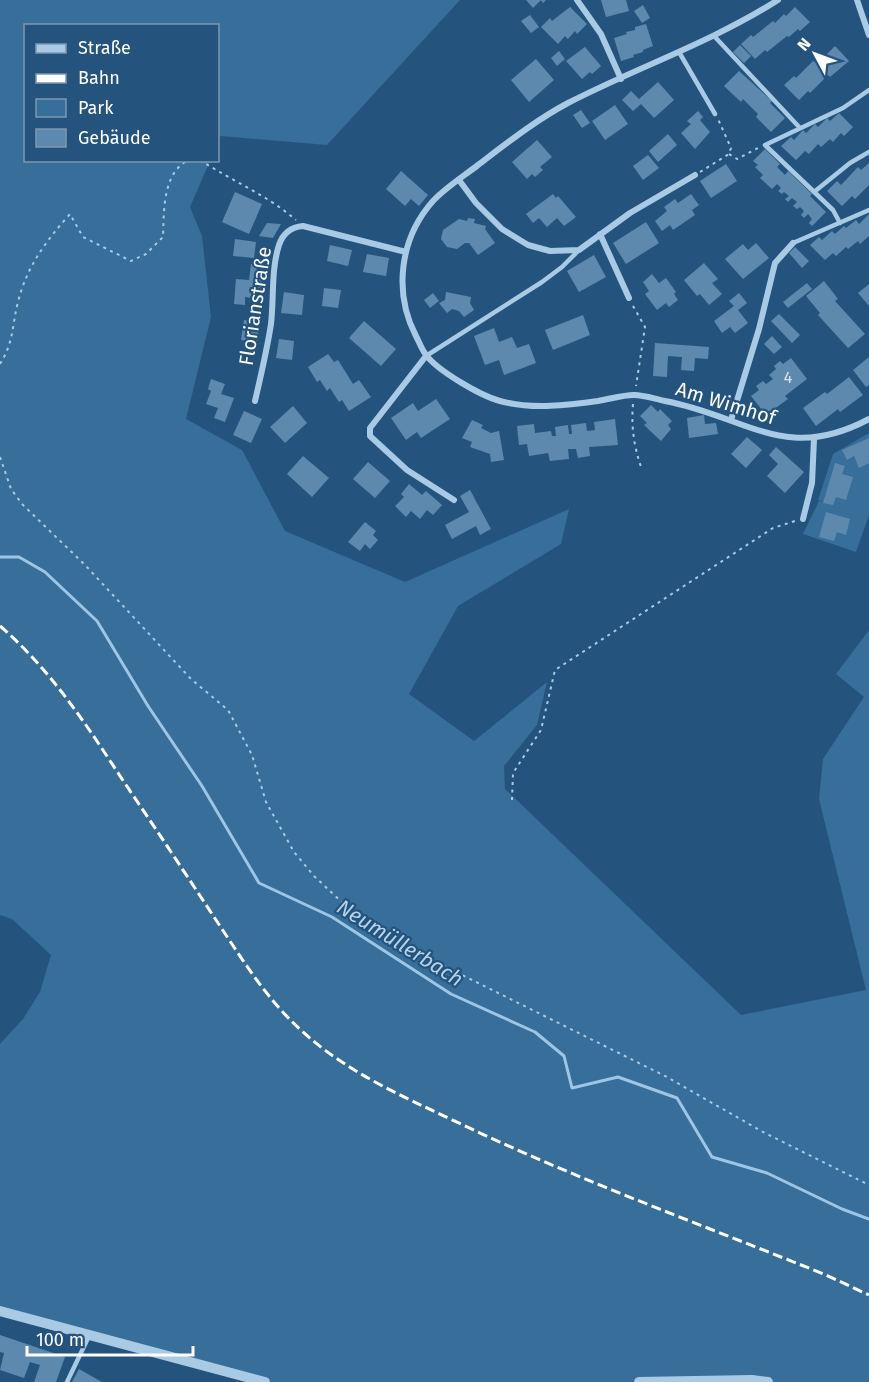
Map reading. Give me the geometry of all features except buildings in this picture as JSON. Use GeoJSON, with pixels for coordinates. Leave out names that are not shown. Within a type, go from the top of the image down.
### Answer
{"type":"FeatureCollection","features":[{"type":"Feature","properties":{"kind":"street"},"geometry":{"type":"LineString","coordinates":[[577,0],[601,34],[621,79]]}},
{"type":"Feature","properties":{"kind":"street","name":"Am Wimhof"},"geometry":{"type":"LineString","coordinates":[[778,0],[715,37],[567,104],[521,133],[434,200],[416,227],[406,252],[401,277],[404,300],[410,324],[426,356],[456,380],[499,401],[546,407],[634,395],[692,407],[764,433],[793,439],[814,439],[851,429],[869,419]]}},
{"type":"Feature","properties":{"kind":"street"},"geometry":{"type":"LineString","coordinates":[[856,0],[869,34]]}},
{"type":"Feature","properties":{"kind":"street"},"geometry":{"type":"LineString","coordinates":[[459,180],[502,229],[528,245],[550,251],[579,250],[630,213],[695,175]]}},
{"type":"Feature","properties":{"kind":"street"},"geometry":{"type":"LineString","coordinates":[[303,226],[406,252]]}},
{"type":"Feature","properties":{"kind":"street","name":"Florianstraße"},"geometry":{"type":"LineString","coordinates":[[255,401],[271,322],[279,244],[288,231],[303,226]]}},
{"type":"Feature","properties":{"kind":"street"},"geometry":{"type":"LineString","coordinates":[[600,234],[629,298]]}},
{"type":"Feature","properties":{"kind":"street"},"geometry":{"type":"LineString","coordinates":[[731,420],[759,329],[775,263],[793,243]]}},
{"type":"Feature","properties":{"kind":"street"},"geometry":{"type":"LineString","coordinates":[[426,356],[370,428],[370,436],[407,470],[454,500]]}},
{"type":"Feature","properties":{"kind":"street"},"geometry":{"type":"LineString","coordinates":[[803,519],[812,483],[814,439]]}},
{"type":"Feature","properties":{"kind":"street"},"geometry":{"type":"LineString","coordinates":[[0,1311],[265,1382]]}},
{"type":"Feature","properties":{"kind":"street"},"geometry":{"type":"LineString","coordinates":[[639,1382],[768,1382]]}},
{"type":"Feature","properties":{"kind":"lane"},"geometry":{"type":"LineString","coordinates":[[715,37],[800,129]]}},
{"type":"Feature","properties":{"kind":"lane"},"geometry":{"type":"LineString","coordinates":[[680,52],[715,114]]}},
{"type":"Feature","properties":{"kind":"lane"},"geometry":{"type":"LineString","coordinates":[[840,223],[833,210],[765,145],[843,108],[869,90]]}},
{"type":"Feature","properties":{"kind":"lane"},"geometry":{"type":"LineString","coordinates":[[814,192],[850,163],[869,152]]}},
{"type":"Feature","properties":{"kind":"lane"},"geometry":{"type":"LineString","coordinates":[[793,243],[869,210]]}},
{"type":"Feature","properties":{"kind":"lane"},"geometry":{"type":"LineString","coordinates":[[426,356],[542,282],[579,250]]}},
{"type":"Feature","properties":{"kind":"lane"},"geometry":{"type":"LineString","coordinates":[[67,1382],[89,1336]]}},
{"type":"Feature","properties":{"kind":"path"},"geometry":{"type":"LineString","coordinates":[[695,175],[729,154],[731,148],[715,114]]}},
{"type":"Feature","properties":{"kind":"path"},"geometry":{"type":"LineString","coordinates":[[729,154],[737,159],[765,145]]}},
{"type":"Feature","properties":{"kind":"path"},"geometry":{"type":"LineString","coordinates":[[0,364],[6,355],[14,330],[17,305],[32,262],[46,240],[70,214],[83,237],[109,251],[131,261],[146,254],[163,237],[164,209],[170,180],[184,162]]}},
{"type":"Feature","properties":{"kind":"path"},"geometry":{"type":"LineString","coordinates":[[203,162],[231,180],[276,203],[303,226]]}},
{"type":"Feature","properties":{"kind":"path"},"geometry":{"type":"LineString","coordinates":[[629,298],[645,327],[631,423],[634,447],[641,467]]}},
{"type":"Feature","properties":{"kind":"path"},"geometry":{"type":"LineString","coordinates":[[0,457],[11,489],[22,504],[85,565],[191,680],[228,710],[252,755],[266,802],[294,852],[314,876],[346,906],[370,925],[452,970],[665,1076],[763,1132],[869,1185]]}},
{"type":"Feature","properties":{"kind":"path"},"geometry":{"type":"LineString","coordinates":[[512,800],[513,773],[541,730],[555,670],[772,528],[803,519]]}},
{"type":"Feature","properties":{"kind":"green space"},"geometry":{"type":"Polygon","coordinates":[[[0,0],[460,0],[327,145],[220,136],[219,139],[219,24],[24,24],[24,162],[210,162],[190,207],[202,236],[211,317],[186,419],[242,450],[285,531],[405,582],[569,509],[561,544],[458,606],[409,694],[474,741],[547,682],[537,725],[504,766],[505,789],[741,1015],[866,990],[819,799],[823,759],[864,697],[836,674],[869,630],[869,1382],[266,1382],[0,1315],[0,1044],[23,1019],[40,992],[51,955],[12,919],[0,915],[0,0]]]}},
{"type":"Feature","properties":{"kind":"green space"},"geometry":{"type":"Polygon","coordinates":[[[869,433],[869,515],[856,552],[803,534],[819,501],[826,503],[818,500],[833,454],[869,433]]]}},
{"type":"Feature","properties":{"kind":"waterway","name":"Neumüllerbach"},"geometry":{"type":"LineString","coordinates":[[0,557],[19,557],[45,572],[97,621],[148,706],[202,786],[259,883],[332,917],[451,994],[535,1032],[564,1056],[572,1088],[618,1077],[677,1098],[712,1157],[767,1173],[842,1209],[869,1219]]}},
{"type":"Feature","properties":{"kind":"railway"},"geometry":{"type":"LineString","coordinates":[[0,626],[35,660],[81,718],[263,988],[280,1009],[321,1047],[388,1089],[508,1146],[826,1275],[869,1295]]}}]}
